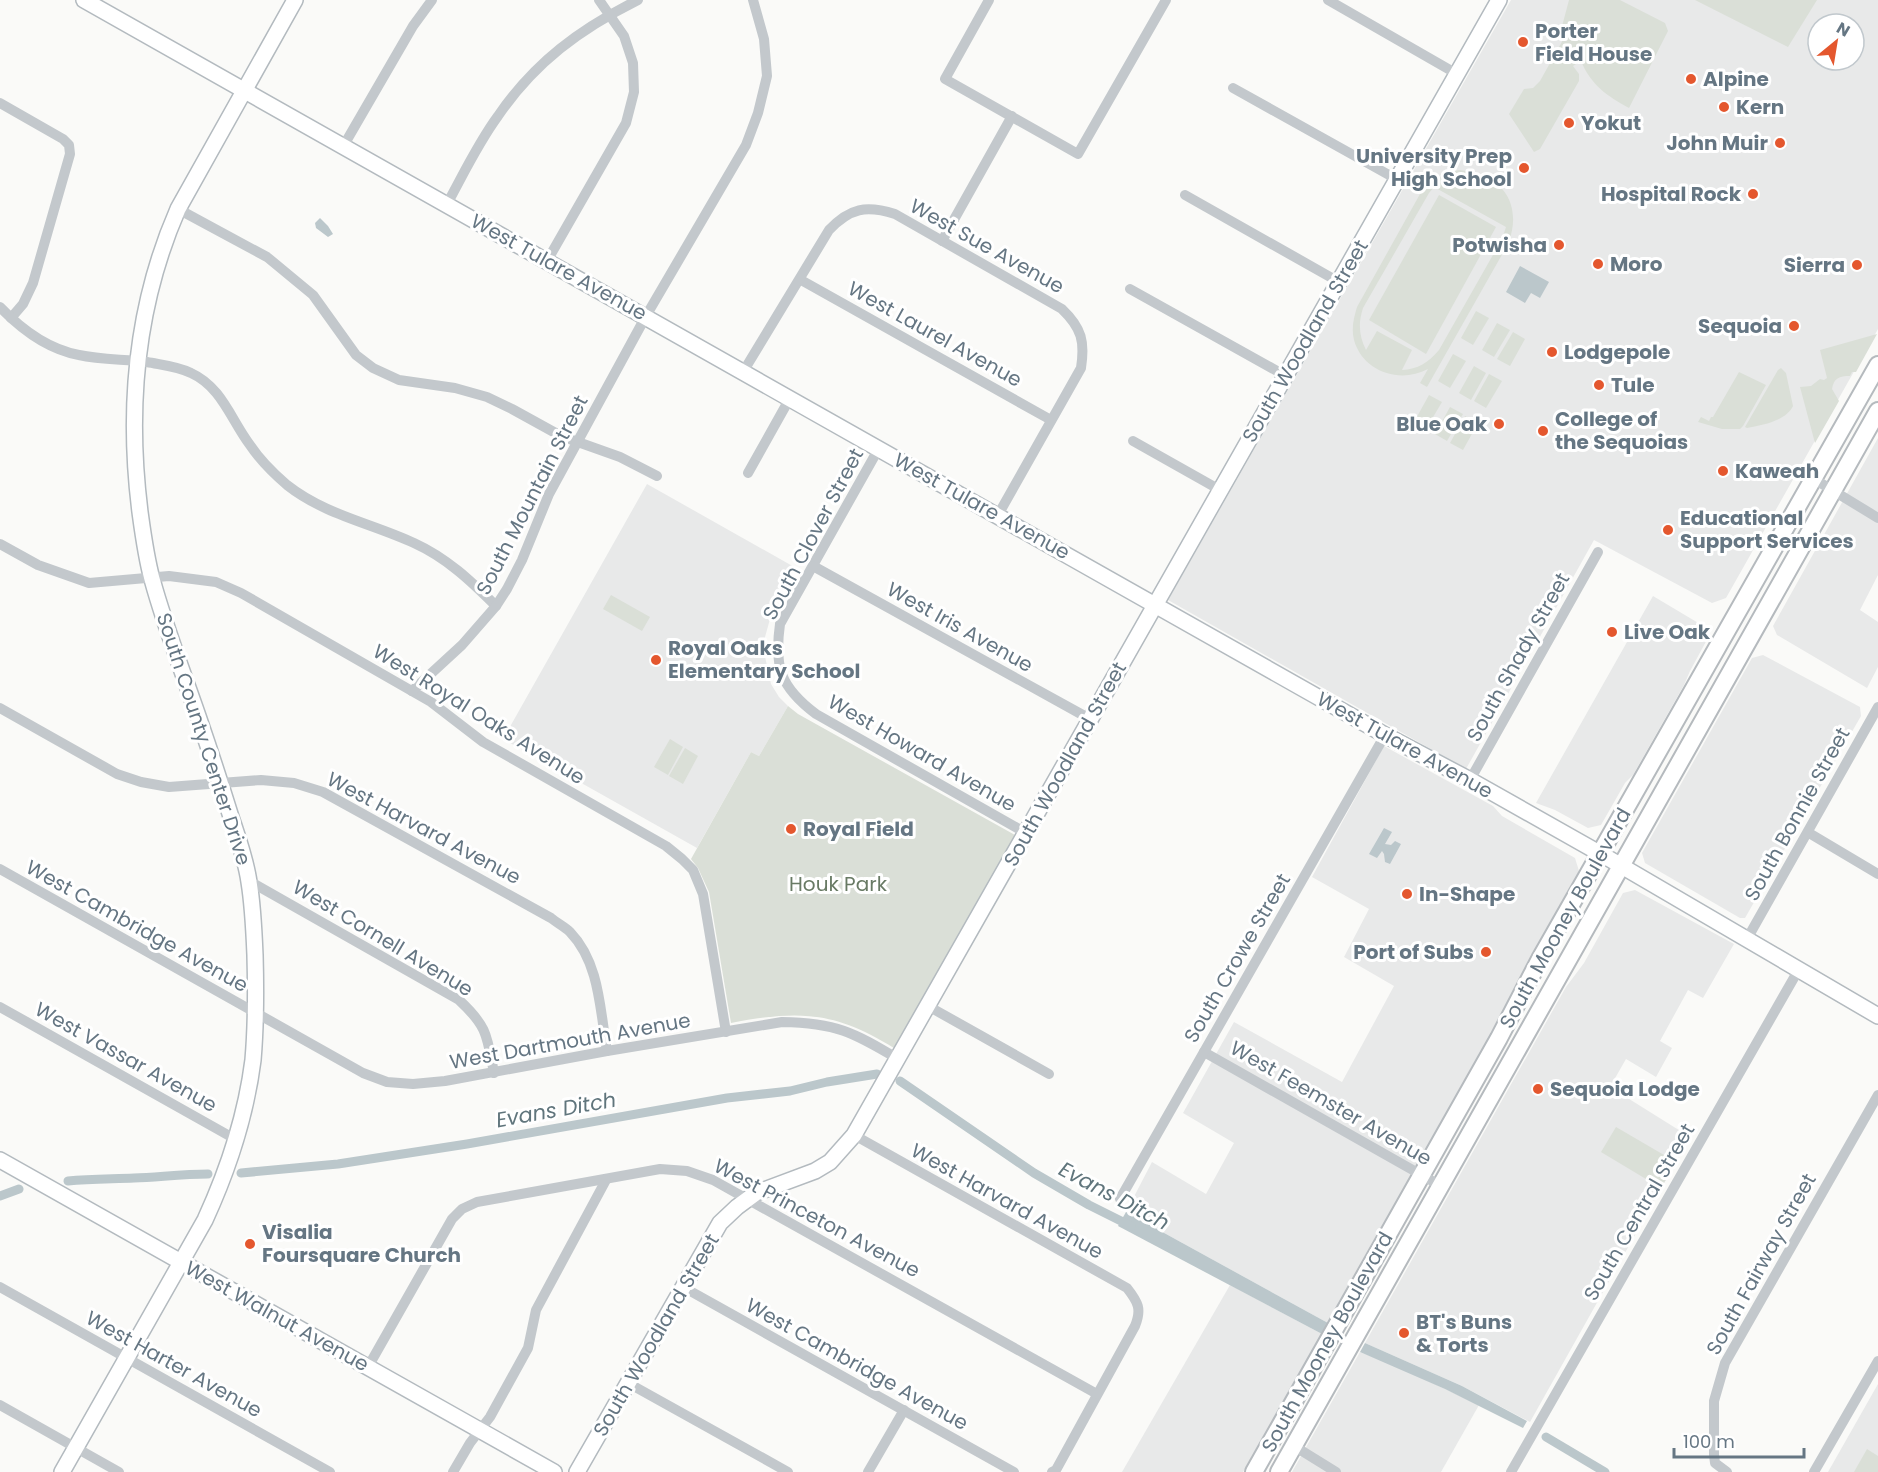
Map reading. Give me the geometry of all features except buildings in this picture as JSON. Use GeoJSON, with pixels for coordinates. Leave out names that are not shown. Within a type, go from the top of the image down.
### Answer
{"type":"FeatureCollection","features":[{"type":"Feature","properties":{"kind":"main road","name":"South Mooney Boulevard"},"geometry":{"type":"LineString","coordinates":[[1254,1472],[1878,365]]}},
{"type":"Feature","properties":{"kind":"main road","name":"South Mooney Boulevard"},"geometry":{"type":"LineString","coordinates":[[1279,1472],[1878,411]]}},
{"type":"Feature","properties":{"kind":"main road"},"geometry":{"type":"LineString","coordinates":[[1293,1446],[1287,1441],[1289,1430],[1325,1367],[1355,1292]]}},
{"type":"Feature","properties":{"kind":"main road"},"geometry":{"type":"LineString","coordinates":[[1268,1472],[1277,1452],[1272,1441]]}},
{"type":"Feature","properties":{"kind":"street","name":"West Tulare Avenue"},"geometry":{"type":"LineString","coordinates":[[84,0],[1385,735],[1601,854],[1878,1016]]}},
{"type":"Feature","properties":{"kind":"street","name":"South County Center Drive"},"geometry":{"type":"LineString","coordinates":[[62,1472],[206,1220],[223,1182],[252,1061],[256,1014],[254,931],[249,881],[221,784],[152,579],[144,542],[136,482],[134,429],[137,361],[146,305],[166,238],[178,209],[295,0]]}},
{"type":"Feature","properties":{"kind":"street"},"geometry":{"type":"LineString","coordinates":[[344,145],[413,26],[432,0]]}},
{"type":"Feature","properties":{"kind":"street"},"geometry":{"type":"LineString","coordinates":[[547,261],[626,123],[634,92],[633,63],[624,36],[598,0]]}},
{"type":"Feature","properties":{"kind":"street"},"geometry":{"type":"LineString","coordinates":[[447,204],[496,117],[521,86],[557,50],[590,26],[638,0]]}},
{"type":"Feature","properties":{"kind":"street","name":"South Mountain Street"},"geometry":{"type":"LineString","coordinates":[[412,691],[462,645],[496,606],[522,560],[549,494],[646,316],[746,145],[758,113],[767,76],[764,39],[753,0]]}},
{"type":"Feature","properties":{"kind":"street"},"geometry":{"type":"LineString","coordinates":[[989,0],[945,79],[1078,154],[1166,0]]}},
{"type":"Feature","properties":{"kind":"street"},"geometry":{"type":"LineString","coordinates":[[1328,0],[1457,74]]}},
{"type":"Feature","properties":{"kind":"street","name":"South Woodland Street"},"geometry":{"type":"LineString","coordinates":[[577,1472],[720,1223],[748,1199],[764,1189],[815,1171],[830,1162],[854,1135],[1398,180],[1498,0]]}},
{"type":"Feature","properties":{"kind":"street"},"geometry":{"type":"LineString","coordinates":[[1233,88],[1398,180]]}},
{"type":"Feature","properties":{"kind":"street"},"geometry":{"type":"LineString","coordinates":[[0,104],[63,139],[69,145],[70,154],[33,283],[23,304],[11,318]]}},
{"type":"Feature","properties":{"kind":"street"},"geometry":{"type":"LineString","coordinates":[[942,241],[1012,116]]}},
{"type":"Feature","properties":{"kind":"street"},"geometry":{"type":"LineString","coordinates":[[1185,195],[1340,282]]}},
{"type":"Feature","properties":{"kind":"street"},"geometry":{"type":"LineString","coordinates":[[178,209],[267,257],[313,295],[356,355],[373,368],[399,380],[455,388],[487,397],[577,443],[621,457],[657,476]]}},
{"type":"Feature","properties":{"kind":"street","name":"West Sue Avenue"},"geometry":{"type":"LineString","coordinates":[[801,280],[829,230],[842,216],[859,209],[881,210],[895,214],[1062,309],[1075,322],[1084,349],[1081,368],[1051,420]]}},
{"type":"Feature","properties":{"kind":"street"},"geometry":{"type":"LineString","coordinates":[[743,372],[801,280]]}},
{"type":"Feature","properties":{"kind":"street","name":"West Laurel Avenue"},"geometry":{"type":"LineString","coordinates":[[801,280],[1051,420]]}},
{"type":"Feature","properties":{"kind":"street"},"geometry":{"type":"LineString","coordinates":[[1130,289],[1286,376]]}},
{"type":"Feature","properties":{"kind":"street"},"geometry":{"type":"LineString","coordinates":[[0,307],[17,325],[35,338],[59,350],[81,356],[175,367],[192,373],[208,383],[220,395],[249,445],[288,486],[339,515],[415,543],[442,558],[461,572],[496,606]]}},
{"type":"Feature","properties":{"kind":"street"},"geometry":{"type":"LineString","coordinates":[[748,473],[790,398]]}},
{"type":"Feature","properties":{"kind":"street"},"geometry":{"type":"LineString","coordinates":[[998,515],[1051,420]]}},
{"type":"Feature","properties":{"kind":"street"},"geometry":{"type":"LineString","coordinates":[[1133,441],[1220,490]]}},
{"type":"Feature","properties":{"kind":"street","name":"South Clover Street"},"geometry":{"type":"LineString","coordinates":[[781,673],[777,650],[780,624],[879,448]]}},
{"type":"Feature","properties":{"kind":"street"},"geometry":{"type":"LineString","coordinates":[[1814,480],[1878,518]]}},
{"type":"Feature","properties":{"kind":"street","name":"West Royal Oaks Avenue"},"geometry":{"type":"LineString","coordinates":[[0,544],[38,565],[89,583],[169,576],[216,582],[241,593],[412,691],[449,714],[483,742],[666,846],[687,865],[696,877],[703,894],[726,1032]]}},
{"type":"Feature","properties":{"kind":"street","name":"South Shady Street"},"geometry":{"type":"LineString","coordinates":[[1470,780],[1598,552]]}},
{"type":"Feature","properties":{"kind":"street","name":"West Iris Avenue"},"geometry":{"type":"LineString","coordinates":[[813,567],[1090,719]]}},
{"type":"Feature","properties":{"kind":"street","name":"West Howard Avenue"},"geometry":{"type":"LineString","coordinates":[[781,673],[799,701],[816,714],[1026,833]]}},
{"type":"Feature","properties":{"kind":"street","name":"South Bonnie Street"},"geometry":{"type":"LineString","coordinates":[[1747,939],[1809,833],[1878,707]]}},
{"type":"Feature","properties":{"kind":"street","name":"West Harvard Avenue"},"geometry":{"type":"LineString","coordinates":[[0,708],[117,774],[141,782],[169,787],[261,780],[294,783],[322,792],[551,918],[570,933],[584,951],[593,971],[607,1051]]}},
{"type":"Feature","properties":{"kind":"street","name":"South Crowe Street"},"geometry":{"type":"LineString","coordinates":[[1120,1199],[1385,735]]}},
{"type":"Feature","properties":{"kind":"street"},"geometry":{"type":"LineString","coordinates":[[1809,833],[1878,874]]}},
{"type":"Feature","properties":{"kind":"street","name":"West Cambridge Avenue"},"geometry":{"type":"LineString","coordinates":[[0,869],[256,1014]]}},
{"type":"Feature","properties":{"kind":"street","name":"West Cornell Avenue"},"geometry":{"type":"LineString","coordinates":[[249,881],[459,1000],[476,1016],[487,1035],[494,1073]]}},
{"type":"Feature","properties":{"kind":"street","name":"South Central Street"},"geometry":{"type":"LineString","coordinates":[[1511,1472],[1799,969]]}},
{"type":"Feature","properties":{"kind":"street"},"geometry":{"type":"LineString","coordinates":[[928,1006],[1049,1074]]}},
{"type":"Feature","properties":{"kind":"street","name":"West Vassar Avenue"},"geometry":{"type":"LineString","coordinates":[[0,1007],[235,1139]]}},
{"type":"Feature","properties":{"kind":"street","name":"West Dartmouth Avenue"},"geometry":{"type":"LineString","coordinates":[[256,1014],[363,1073],[387,1082],[412,1084],[494,1073],[607,1051],[782,1022],[827,1025],[859,1035],[898,1059]]}},
{"type":"Feature","properties":{"kind":"street","name":"West Feemster Avenue"},"geometry":{"type":"LineString","coordinates":[[1204,1052],[1441,1186]]}},
{"type":"Feature","properties":{"kind":"street","name":"South Fairway Street"},"geometry":{"type":"LineString","coordinates":[[1727,1472],[1715,1463],[1713,1411],[1716,1390],[1725,1364],[1878,1095]]}},
{"type":"Feature","properties":{"kind":"street","name":"West Harvard Avenue"},"geometry":{"type":"LineString","coordinates":[[854,1135],[1127,1288],[1139,1303],[1140,1315],[1097,1394]]}},
{"type":"Feature","properties":{"kind":"street","name":"West Walnut Avenue"},"geometry":{"type":"LineString","coordinates":[[0,1160],[554,1472]]}},
{"type":"Feature","properties":{"kind":"street","name":"West Princeton Avenue"},"geometry":{"type":"LineString","coordinates":[[368,1367],[452,1219],[462,1209],[477,1202],[660,1169],[687,1171],[713,1180],[1097,1394]]}},
{"type":"Feature","properties":{"kind":"street"},"geometry":{"type":"LineString","coordinates":[[453,1472],[470,1443],[490,1417],[528,1348],[536,1310],[606,1180]]}},
{"type":"Feature","properties":{"kind":"street","name":"West Harter Avenue"},"geometry":{"type":"LineString","coordinates":[[0,1287],[330,1472]]}},
{"type":"Feature","properties":{"kind":"street","name":"West Cambridge Avenue"},"geometry":{"type":"LineString","coordinates":[[683,1287],[1014,1472]]}},
{"type":"Feature","properties":{"kind":"street"},"geometry":{"type":"LineString","coordinates":[[1814,1472],[1878,1360]]}},
{"type":"Feature","properties":{"kind":"street"},"geometry":{"type":"LineString","coordinates":[[628,1383],[788,1472]]}},
{"type":"Feature","properties":{"kind":"street"},"geometry":{"type":"LineString","coordinates":[[1052,1472],[1056,1470],[1097,1394]]}},
{"type":"Feature","properties":{"kind":"street"},"geometry":{"type":"LineString","coordinates":[[0,1405],[119,1472]]}},
{"type":"Feature","properties":{"kind":"street"},"geometry":{"type":"LineString","coordinates":[[868,1472],[904,1410]]}},
{"type":"Feature","properties":{"kind":"street"},"geometry":{"type":"LineString","coordinates":[[1293,1446],[1336,1472]]}},
{"type":"Feature","properties":{"kind":"shaded area","name":"College of the Sequoias"},"geometry":{"type":"Polygon","coordinates":[[[1511,0],[1878,0],[1878,329],[1726,598],[1712,603],[1594,540],[1466,769],[1168,600],[1511,0]]]}},
{"type":"Feature","properties":{"kind":"shaded area"},"geometry":{"type":"Polygon","coordinates":[[[320,218],[333,234],[328,237],[316,228],[315,223],[320,218]]]}},
{"type":"Feature","properties":{"kind":"shaded area"},"geometry":{"type":"Polygon","coordinates":[[[1520,266],[1549,282],[1540,298],[1531,293],[1525,303],[1506,292],[1520,266]]]}},
{"type":"Feature","properties":{"kind":"shaded area"},"geometry":{"type":"Polygon","coordinates":[[[1878,438],[1878,575],[1860,610],[1878,622],[1878,667],[1867,688],[1777,635],[1773,626],[1878,438]]]}},
{"type":"Feature","properties":{"kind":"shaded area","name":"Royal Oaks Elementary School"},"geometry":{"type":"Polygon","coordinates":[[[647,484],[796,568],[772,612],[765,637],[764,652],[771,684],[788,706],[759,756],[751,752],[697,848],[503,739],[647,484]]]}},
{"type":"Feature","properties":{"kind":"shaded area"},"geometry":{"type":"Polygon","coordinates":[[[1653,596],[1705,627],[1709,636],[1633,775],[1625,783],[1601,825],[1588,828],[1555,810],[1536,803],[1653,596]]]}},
{"type":"Feature","properties":{"kind":"shaded area"},"geometry":{"type":"Polygon","coordinates":[[[1763,655],[1860,707],[1861,716],[1745,918],[1740,918],[1645,863],[1642,853],[1752,658],[1763,655]]]}},
{"type":"Feature","properties":{"kind":"shaded area"},"geometry":{"type":"Polygon","coordinates":[[[1384,746],[1493,806],[1502,816],[1575,858],[1579,871],[1485,1047],[1328,1323],[1126,1212],[1152,1162],[1206,1194],[1234,1143],[1183,1113],[1234,1022],[1342,1082],[1394,986],[1344,957],[1369,909],[1312,877],[1384,746]]]}},
{"type":"Feature","properties":{"kind":"shaded area"},"geometry":{"type":"Polygon","coordinates":[[[1384,828],[1392,832],[1385,844],[1391,845],[1395,841],[1401,844],[1390,864],[1385,862],[1382,851],[1377,858],[1369,854],[1384,828]]]}},
{"type":"Feature","properties":{"kind":"shaded area"},"geometry":{"type":"Polygon","coordinates":[[[1635,890],[1734,944],[1703,998],[1688,990],[1660,1041],[1672,1048],[1656,1077],[1626,1059],[1610,1087],[1690,1137],[1530,1422],[1462,1386],[1365,1343],[1566,987],[1584,963],[1623,893],[1635,890]]]}},
{"type":"Feature","properties":{"kind":"shaded area"},"geometry":{"type":"Polygon","coordinates":[[[1126,1212],[1328,1323],[1322,1334],[1118,1226],[1126,1212]]]}},
{"type":"Feature","properties":{"kind":"shaded area"},"geometry":{"type":"Polygon","coordinates":[[[1230,1285],[1322,1334],[1243,1472],[1122,1472],[1230,1285]]]}},
{"type":"Feature","properties":{"kind":"shaded area"},"geometry":{"type":"Polygon","coordinates":[[[1365,1343],[1462,1386],[1527,1421],[1523,1428],[1445,1389],[1360,1352],[1365,1343]]]}},
{"type":"Feature","properties":{"kind":"shaded area"},"geometry":{"type":"Polygon","coordinates":[[[1360,1352],[1405,1370],[1479,1405],[1441,1472],[1292,1472],[1360,1352]]]}},
{"type":"Feature","properties":{"kind":"shaded area"},"geometry":{"type":"Polygon","coordinates":[[[1878,1384],[1878,1472],[1828,1472],[1878,1384]]]}},
{"type":"Feature","properties":{"kind":"green space"},"geometry":{"type":"Polygon","coordinates":[[[1569,0],[1620,0],[1665,23],[1668,31],[1629,108],[1600,89],[1581,61],[1573,66],[1579,74],[1579,81],[1540,149],[1534,152],[1509,114],[1524,89],[1533,88],[1540,81],[1564,38],[1561,30],[1569,0]]]}},
{"type":"Feature","properties":{"kind":"green space"},"geometry":{"type":"Polygon","coordinates":[[[1695,0],[1817,0],[1810,12],[1806,12],[1806,18],[1788,47],[1695,0]]]}},
{"type":"Feature","properties":{"kind":"green space"},"geometry":{"type":"Polygon","coordinates":[[[1459,170],[1474,172],[1497,184],[1511,203],[1512,229],[1508,244],[1427,387],[1420,383],[1428,369],[1406,375],[1395,375],[1374,367],[1365,360],[1354,340],[1353,323],[1357,307],[1420,194],[1438,178],[1459,170]],[[1434,187],[1363,308],[1360,329],[1366,350],[1377,331],[1412,350],[1402,370],[1418,367],[1431,358],[1439,350],[1502,239],[1506,227],[1434,187]]]}},
{"type":"Feature","properties":{"kind":"green space"},"geometry":{"type":"Polygon","coordinates":[[[1439,195],[1496,227],[1426,354],[1369,320],[1439,195]]]}},
{"type":"Feature","properties":{"kind":"green space"},"geometry":{"type":"Polygon","coordinates":[[[1476,311],[1489,318],[1473,345],[1461,338],[1476,311]]]}},
{"type":"Feature","properties":{"kind":"green space"},"geometry":{"type":"Polygon","coordinates":[[[1497,323],[1510,330],[1494,357],[1482,350],[1497,323]]]}},
{"type":"Feature","properties":{"kind":"green space"},"geometry":{"type":"Polygon","coordinates":[[[1513,332],[1525,339],[1510,366],[1497,359],[1513,332]]]}},
{"type":"Feature","properties":{"kind":"green space"},"geometry":{"type":"Polygon","coordinates":[[[1877,334],[1856,372],[1852,372],[1850,376],[1840,377],[1834,382],[1832,389],[1839,401],[1815,443],[1800,387],[1811,386],[1820,379],[1827,378],[1820,350],[1877,334]]]}},
{"type":"Feature","properties":{"kind":"green space"},"geometry":{"type":"Polygon","coordinates":[[[1453,354],[1466,361],[1450,388],[1438,381],[1453,354]]]}},
{"type":"Feature","properties":{"kind":"green space"},"geometry":{"type":"Polygon","coordinates":[[[1474,366],[1486,373],[1471,400],[1459,393],[1474,366]]]}},
{"type":"Feature","properties":{"kind":"green space"},"geometry":{"type":"Polygon","coordinates":[[[1781,368],[1786,373],[1793,406],[1790,411],[1773,422],[1745,427],[1778,370],[1781,368]]]}},
{"type":"Feature","properties":{"kind":"green space"},"geometry":{"type":"Polygon","coordinates":[[[1739,372],[1766,385],[1743,426],[1740,429],[1722,429],[1698,422],[1701,417],[1709,421],[1713,417],[1739,372]]]}},
{"type":"Feature","properties":{"kind":"green space"},"geometry":{"type":"Polygon","coordinates":[[[1489,374],[1502,381],[1486,408],[1474,401],[1489,374]]]}},
{"type":"Feature","properties":{"kind":"green space"},"geometry":{"type":"Polygon","coordinates":[[[1429,395],[1442,402],[1426,429],[1414,422],[1429,395]]]}},
{"type":"Feature","properties":{"kind":"green space"},"geometry":{"type":"Polygon","coordinates":[[[1450,407],[1463,414],[1447,441],[1435,434],[1450,407]]]}},
{"type":"Feature","properties":{"kind":"green space"},"geometry":{"type":"Polygon","coordinates":[[[1465,416],[1478,423],[1463,450],[1450,443],[1465,416]]]}},
{"type":"Feature","properties":{"kind":"green space"},"geometry":{"type":"Polygon","coordinates":[[[611,595],[650,617],[642,631],[603,609],[611,595]]]}},
{"type":"Feature","properties":{"kind":"green space","name":"Houk Park"},"geometry":{"type":"Polygon","coordinates":[[[788,706],[798,714],[1015,835],[894,1048],[853,1027],[834,1020],[816,1017],[777,1016],[731,1023],[709,892],[698,868],[691,859],[751,752],[759,756],[788,706]]]}},
{"type":"Feature","properties":{"kind":"green space"},"geometry":{"type":"Polygon","coordinates":[[[670,739],[683,747],[668,775],[654,767],[670,739]]]}},
{"type":"Feature","properties":{"kind":"green space"},"geometry":{"type":"Polygon","coordinates":[[[685,748],[698,756],[683,784],[669,776],[685,748]]]}},
{"type":"Feature","properties":{"kind":"green space"},"geometry":{"type":"Polygon","coordinates":[[[1616,1127],[1676,1162],[1661,1188],[1601,1152],[1616,1127]]]}},
{"type":"Feature","properties":{"kind":"green space"},"geometry":{"type":"Polygon","coordinates":[[[1867,1449],[1878,1456],[1878,1472],[1854,1472],[1867,1449]]]}},
{"type":"Feature","properties":{"kind":"waterway","name":"Evans Ditch"},"geometry":{"type":"LineString","coordinates":[[241,1173],[338,1164],[467,1144],[727,1098],[790,1091],[877,1074]]}},
{"type":"Feature","properties":{"kind":"waterway","name":"Evans Ditch"},"geometry":{"type":"LineString","coordinates":[[900,1081],[1034,1173],[1131,1226]]}},
{"type":"Feature","properties":{"kind":"waterway","name":"Evans Ditch"},"geometry":{"type":"LineString","coordinates":[[68,1181],[208,1174]]}},
{"type":"Feature","properties":{"kind":"waterway","name":"Evans Ditch"},"geometry":{"type":"LineString","coordinates":[[0,1196],[19,1189]]}},
{"type":"Feature","properties":{"kind":"waterway","name":"Evans Ditch"},"geometry":{"type":"LineString","coordinates":[[1546,1437],[1605,1472]]}},
{"type":"Feature","properties":{"kind":"place","name":"Porter Field House"},"geometry":{"type":"Point","coordinates":[1523,42]}},
{"type":"Feature","properties":{"kind":"place","name":"Alpine"},"geometry":{"type":"Point","coordinates":[1691,79]}},
{"type":"Feature","properties":{"kind":"place","name":"Kern"},"geometry":{"type":"Point","coordinates":[1724,107]}},
{"type":"Feature","properties":{"kind":"place","name":"Yokut"},"geometry":{"type":"Point","coordinates":[1569,123]}},
{"type":"Feature","properties":{"kind":"place","name":"John Muir"},"geometry":{"type":"Point","coordinates":[1780,143]}},
{"type":"Feature","properties":{"kind":"place","name":"University Prep High School"},"geometry":{"type":"Point","coordinates":[1524,168]}},
{"type":"Feature","properties":{"kind":"place","name":"Hospital Rock"},"geometry":{"type":"Point","coordinates":[1753,194]}},
{"type":"Feature","properties":{"kind":"place","name":"Potwisha"},"geometry":{"type":"Point","coordinates":[1559,245]}},
{"type":"Feature","properties":{"kind":"place","name":"Moro"},"geometry":{"type":"Point","coordinates":[1598,264]}},
{"type":"Feature","properties":{"kind":"place","name":"Sierra"},"geometry":{"type":"Point","coordinates":[1857,265]}},
{"type":"Feature","properties":{"kind":"place","name":"Sequoia"},"geometry":{"type":"Point","coordinates":[1794,326]}},
{"type":"Feature","properties":{"kind":"place","name":"Lodgepole"},"geometry":{"type":"Point","coordinates":[1552,352]}},
{"type":"Feature","properties":{"kind":"place","name":"Tule"},"geometry":{"type":"Point","coordinates":[1599,385]}},
{"type":"Feature","properties":{"kind":"place","name":"Blue Oak"},"geometry":{"type":"Point","coordinates":[1499,424]}},
{"type":"Feature","properties":{"kind":"place","name":"College of the Sequoias"},"geometry":{"type":"Point","coordinates":[1543,431]}},
{"type":"Feature","properties":{"kind":"place","name":"Kaweah"},"geometry":{"type":"Point","coordinates":[1723,471]}},
{"type":"Feature","properties":{"kind":"place","name":"Educational Support Services"},"geometry":{"type":"Point","coordinates":[1668,530]}},
{"type":"Feature","properties":{"kind":"place","name":"Live Oak"},"geometry":{"type":"Point","coordinates":[1612,632]}},
{"type":"Feature","properties":{"kind":"place","name":"Royal Oaks Elementary School"},"geometry":{"type":"Point","coordinates":[656,660]}},
{"type":"Feature","properties":{"kind":"place","name":"Royal Field"},"geometry":{"type":"Point","coordinates":[791,829]}},
{"type":"Feature","properties":{"kind":"place","name":"In-Shape"},"geometry":{"type":"Point","coordinates":[1407,894]}},
{"type":"Feature","properties":{"kind":"place","name":"Port of Subs"},"geometry":{"type":"Point","coordinates":[1486,952]}},
{"type":"Feature","properties":{"kind":"place","name":"Sequoia Lodge"},"geometry":{"type":"Point","coordinates":[1538,1089]}},
{"type":"Feature","properties":{"kind":"place","name":"Visalia Foursquare Church"},"geometry":{"type":"Point","coordinates":[250,1244]}},
{"type":"Feature","properties":{"kind":"place","name":"BT's Buns & Torts"},"geometry":{"type":"Point","coordinates":[1404,1333]}}]}
